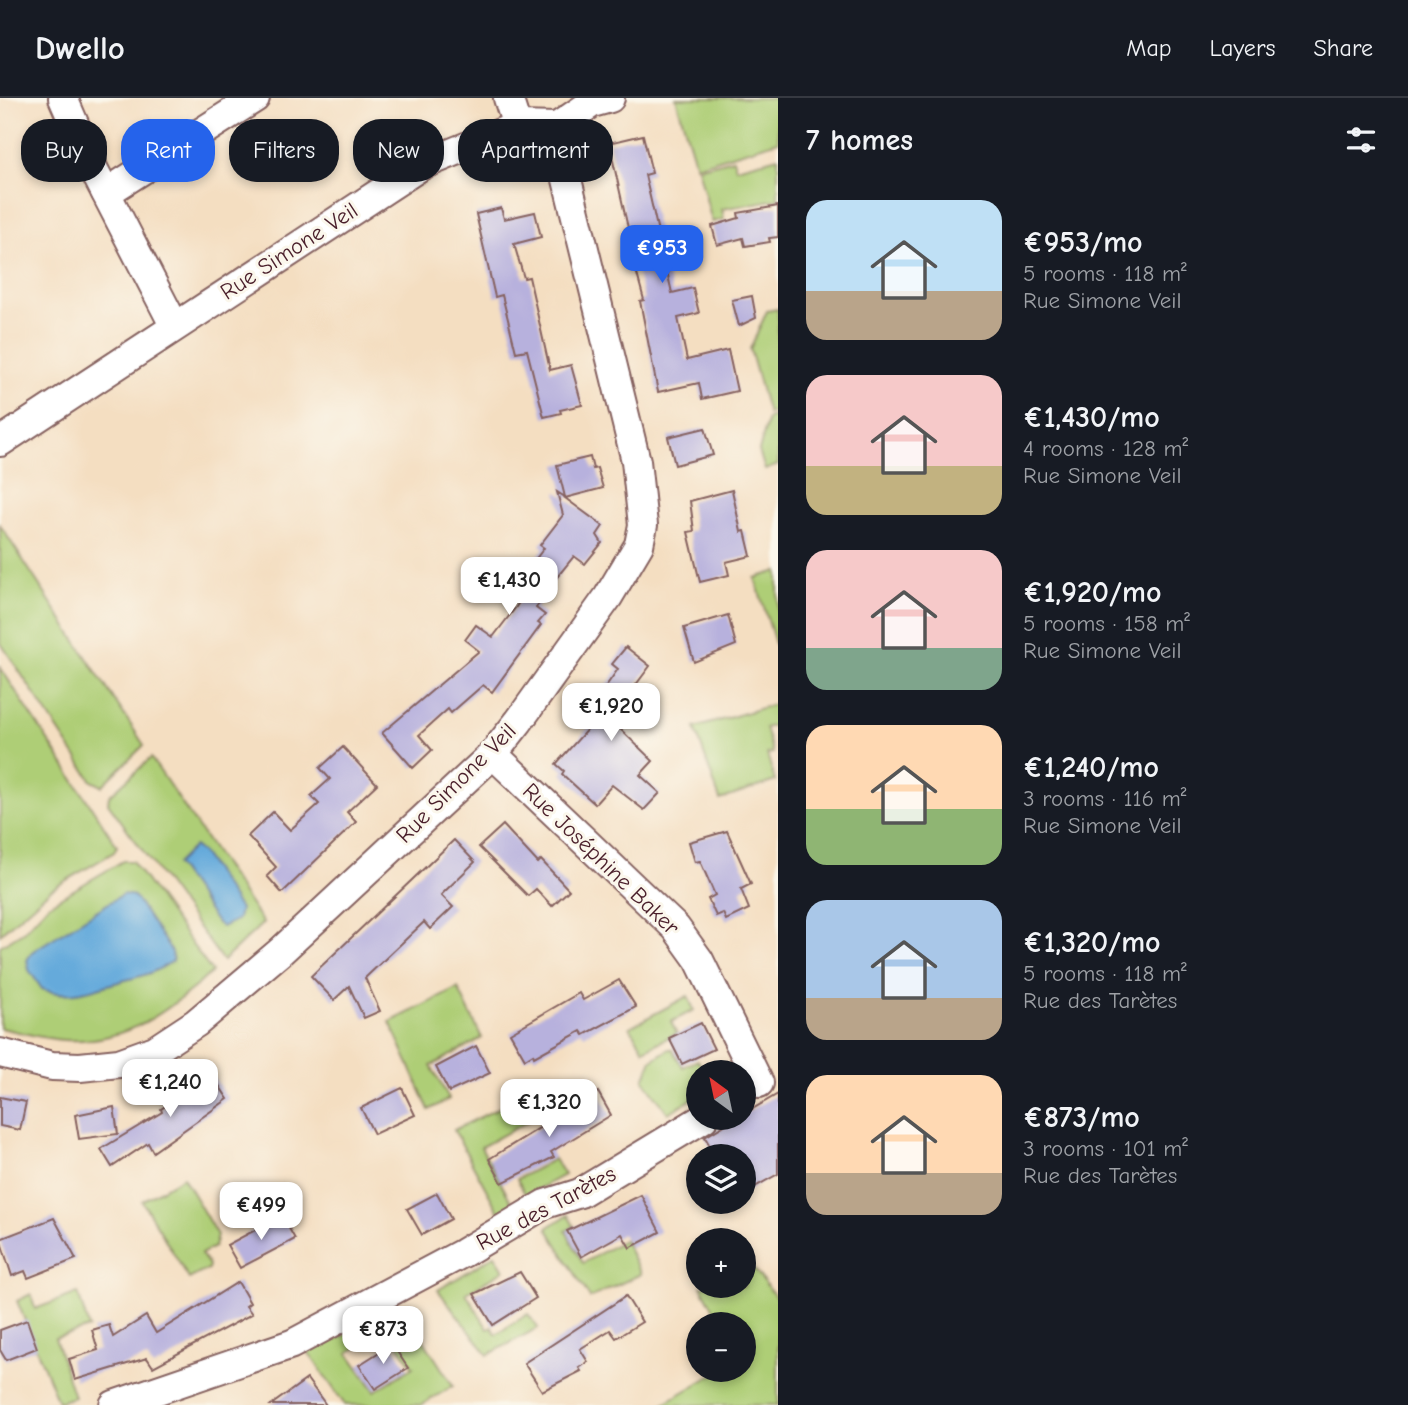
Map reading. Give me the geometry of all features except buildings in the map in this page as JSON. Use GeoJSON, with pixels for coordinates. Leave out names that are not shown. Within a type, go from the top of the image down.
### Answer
{"type":"FeatureCollection","features":[{"type":"Feature","properties":{"kind":"street"},"geometry":{"type":"LineString","coordinates":[[63,98],[106,193],[174,325]]}},
{"type":"Feature","properties":{"kind":"street"},"geometry":{"type":"LineString","coordinates":[[106,193],[255,98]]}},
{"type":"Feature","properties":{"kind":"street"},"geometry":{"type":"LineString","coordinates":[[508,98],[515,119]]}},
{"type":"Feature","properties":{"kind":"street"},"geometry":{"type":"LineString","coordinates":[[569,119],[592,103],[610,98]]}},
{"type":"Feature","properties":{"kind":"street","name":"Rue Simone Veil"},"geometry":{"type":"LineString","coordinates":[[0,442],[174,325],[422,165],[458,150]]}},
{"type":"Feature","properties":{"kind":"street","name":"Rue Simone Veil"},"geometry":{"type":"LineString","coordinates":[[0,1053],[52,1066],[80,1067],[118,1063],[155,1050],[197,1023],[280,952],[493,754],[608,597],[639,545],[643,525],[636,461],[568,182]]}},
{"type":"Feature","properties":{"kind":"street","name":"Rue Joséphine Baker"},"geometry":{"type":"LineString","coordinates":[[493,754],[676,928],[699,960],[760,1082]]}},
{"type":"Feature","properties":{"kind":"street","name":"Rue des Tarètes"},"geometry":{"type":"LineString","coordinates":[[114,1405],[148,1400],[292,1344],[463,1253],[545,1203],[580,1193],[686,1129]]}},
{"type":"Feature","properties":{"kind":"green space"},"geometry":{"type":"Polygon","coordinates":[[[676,98],[778,98],[778,141],[696,166],[676,98]]]}},
{"type":"Feature","properties":{"kind":"green space"},"geometry":{"type":"Polygon","coordinates":[[[778,157],[778,199],[722,209],[724,219],[712,222],[698,168],[733,159],[736,168],[778,157]]]}},
{"type":"Feature","properties":{"kind":"green space"},"geometry":{"type":"Polygon","coordinates":[[[778,309],[778,410],[768,414],[750,349],[767,311],[778,309]]]}},
{"type":"Feature","properties":{"kind":"green space"},"geometry":{"type":"Polygon","coordinates":[[[778,415],[778,465],[765,470],[759,451],[768,418],[778,415]]]}},
{"type":"Feature","properties":{"kind":"green space"},"geometry":{"type":"Polygon","coordinates":[[[0,525],[144,745],[102,786],[92,781],[0,642],[0,525]]]}},
{"type":"Feature","properties":{"kind":"green space"},"geometry":{"type":"Polygon","coordinates":[[[778,571],[778,653],[755,578],[778,571]]]}},
{"type":"Feature","properties":{"kind":"green space"},"geometry":{"type":"Polygon","coordinates":[[[0,667],[117,846],[114,852],[50,890],[0,934],[0,667]]]}},
{"type":"Feature","properties":{"kind":"green space"},"geometry":{"type":"Polygon","coordinates":[[[778,703],[778,724],[765,728],[773,753],[767,754],[775,781],[720,800],[695,728],[778,703]]]}},
{"type":"Feature","properties":{"kind":"green space"},"geometry":{"type":"Polygon","coordinates":[[[151,758],[263,923],[223,961],[108,803],[109,796],[151,758]]]}},
{"type":"Feature","properties":{"kind":"green space"},"geometry":{"type":"Polygon","coordinates":[[[123,861],[132,861],[212,972],[163,1012],[127,1031],[107,1037],[64,1040],[0,1028],[0,946],[23,932],[48,905],[123,861]]]}},
{"type":"Feature","properties":{"kind":"green space"},"geometry":{"type":"Polygon","coordinates":[[[458,988],[482,1038],[431,1066],[449,1099],[429,1110],[390,1022],[458,988]]]}},
{"type":"Feature","properties":{"kind":"green space"},"geometry":{"type":"Polygon","coordinates":[[[688,996],[694,1010],[671,1022],[677,1033],[644,1050],[630,1027],[688,996]]]}},
{"type":"Feature","properties":{"kind":"green space"},"geometry":{"type":"Polygon","coordinates":[[[672,1049],[683,1067],[686,1066],[686,1103],[668,1113],[644,1080],[652,1060],[672,1049]]]}},
{"type":"Feature","properties":{"kind":"green space"},"geometry":{"type":"Polygon","coordinates":[[[519,1100],[530,1120],[481,1147],[513,1205],[499,1213],[454,1130],[519,1100]]]}},
{"type":"Feature","properties":{"kind":"green space"},"geometry":{"type":"Polygon","coordinates":[[[554,1159],[564,1175],[526,1196],[517,1179],[554,1159]]]}},
{"type":"Feature","properties":{"kind":"green space"},"geometry":{"type":"Polygon","coordinates":[[[183,1177],[217,1235],[214,1247],[201,1254],[209,1265],[208,1269],[189,1279],[142,1201],[183,1177]]]}},
{"type":"Feature","properties":{"kind":"green space"},"geometry":{"type":"Polygon","coordinates":[[[568,1215],[574,1226],[566,1231],[583,1263],[624,1240],[641,1274],[590,1298],[547,1228],[568,1215]]]}},
{"type":"Feature","properties":{"kind":"green space"},"geometry":{"type":"Polygon","coordinates":[[[495,1255],[504,1270],[466,1293],[488,1329],[492,1327],[496,1334],[528,1314],[538,1328],[488,1355],[438,1290],[495,1255]]]}},
{"type":"Feature","properties":{"kind":"green space"},"geometry":{"type":"Polygon","coordinates":[[[756,1272],[778,1300],[778,1405],[661,1405],[700,1382],[756,1382],[756,1312],[715,1312],[707,1298],[756,1298],[756,1272]]]}},
{"type":"Feature","properties":{"kind":"green space"},"geometry":{"type":"Polygon","coordinates":[[[78,1293],[89,1328],[55,1338],[74,1397],[58,1402],[17,1301],[31,1294],[35,1309],[78,1293]]]}},
{"type":"Feature","properties":{"kind":"green space"},"geometry":{"type":"Polygon","coordinates":[[[402,1307],[453,1386],[421,1405],[345,1405],[308,1352],[354,1331],[362,1344],[348,1353],[375,1391],[413,1367],[388,1330],[373,1338],[365,1326],[402,1307]]]}},
{"type":"Feature","properties":{"kind":"water"},"geometry":{"type":"Polygon","coordinates":[[[194,846],[203,854],[240,909],[238,919],[222,927],[176,864],[194,846]]]}},
{"type":"Feature","properties":{"kind":"water"},"geometry":{"type":"Polygon","coordinates":[[[123,894],[134,896],[172,952],[173,961],[148,974],[82,992],[63,994],[42,989],[29,970],[27,960],[33,951],[123,894]]]}}]}
